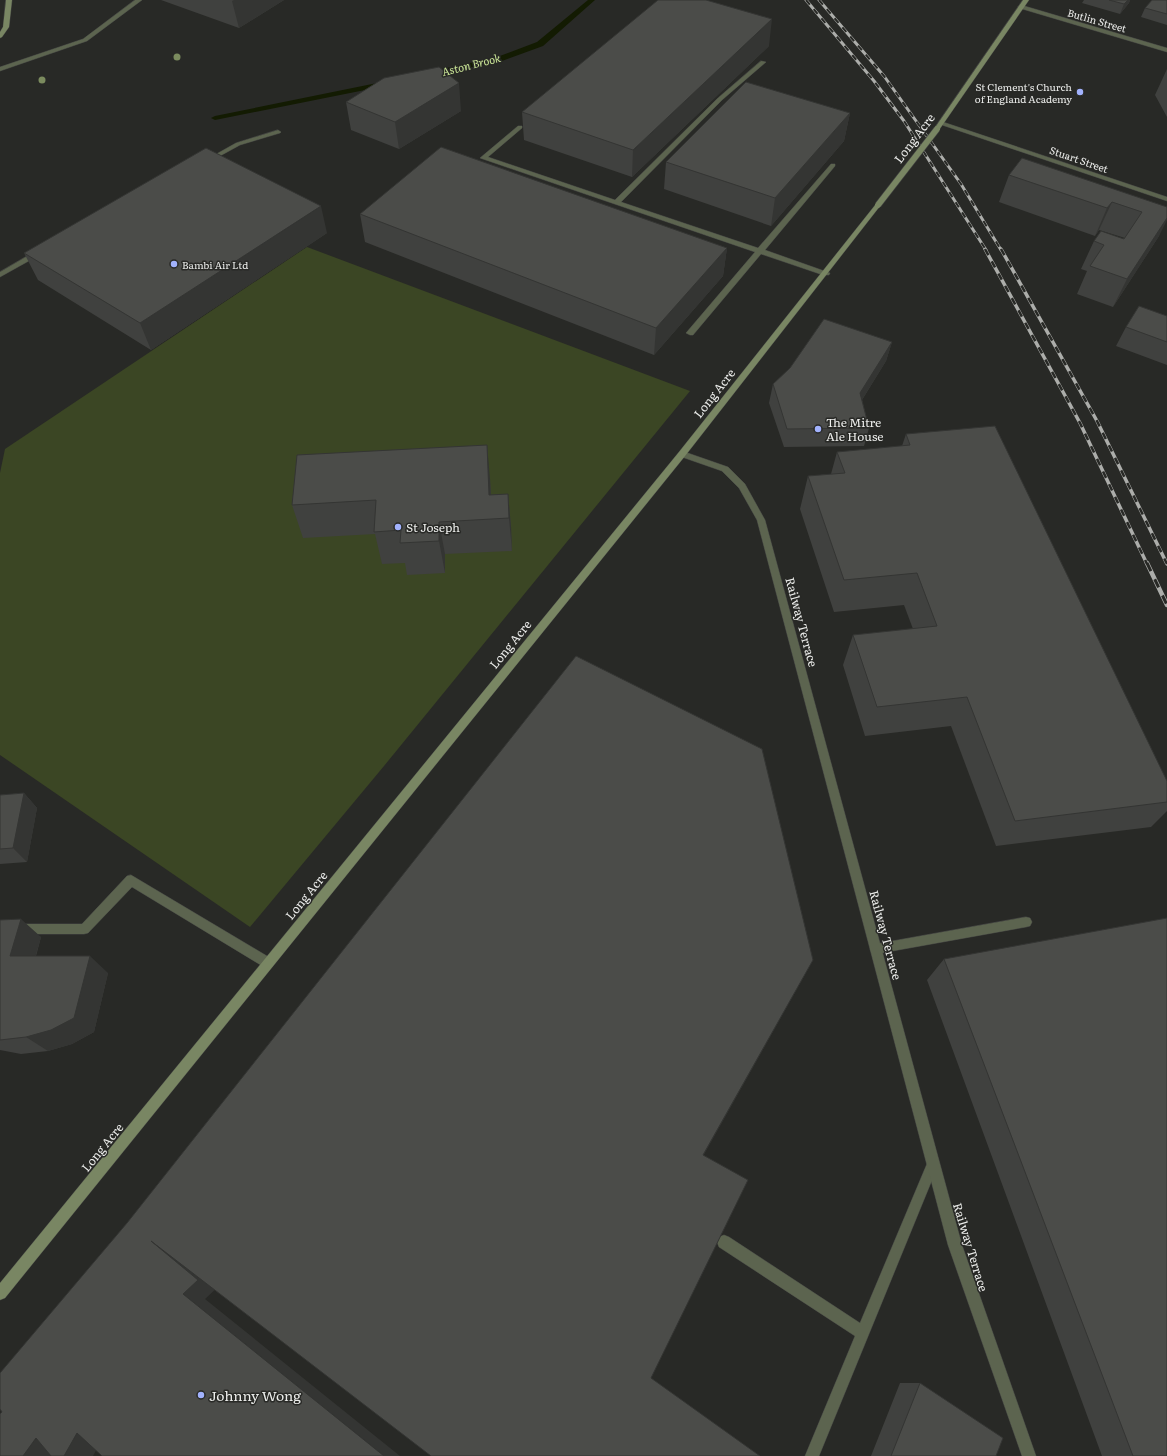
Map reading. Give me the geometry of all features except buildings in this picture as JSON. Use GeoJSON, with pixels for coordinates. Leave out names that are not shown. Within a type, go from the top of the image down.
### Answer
{"type":"FeatureCollection","features":[{"type":"Feature","properties":{"kind":"street"},"geometry":{"type":"LineString","coordinates":[[0,36],[6,27],[9,0]]}},
{"type":"Feature","properties":{"kind":"street"},"geometry":{"type":"LineString","coordinates":[[0,69],[85,40],[139,0]]}},
{"type":"Feature","properties":{"kind":"street","name":"Long Acre"},"geometry":{"type":"LineString","coordinates":[[0,1293],[682,454],[826,273],[939,126],[1026,0]]}},
{"type":"Feature","properties":{"kind":"street","name":"Butlin Street"},"geometry":{"type":"LineString","coordinates":[[1021,8],[1167,50]]}},
{"type":"Feature","properties":{"kind":"street"},"geometry":{"type":"LineString","coordinates":[[616,203],[720,100],[763,62]]}},
{"type":"Feature","properties":{"kind":"street","name":"Stuart Street"},"geometry":{"type":"LineString","coordinates":[[939,126],[984,138],[1167,199]]}},
{"type":"Feature","properties":{"kind":"street"},"geometry":{"type":"LineString","coordinates":[[520,127],[483,158],[826,273]]}},
{"type":"Feature","properties":{"kind":"street"},"geometry":{"type":"LineString","coordinates":[[203,163],[238,144],[278,132]]}},
{"type":"Feature","properties":{"kind":"street"},"geometry":{"type":"LineString","coordinates":[[690,333],[833,165]]}},
{"type":"Feature","properties":{"kind":"street"},"geometry":{"type":"LineString","coordinates":[[0,274],[49,248]]}},
{"type":"Feature","properties":{"kind":"street","name":"Railway Terrace"},"geometry":{"type":"LineString","coordinates":[[682,454],[725,470],[742,486],[762,520],[956,1246],[1029,1456]]}},
{"type":"Feature","properties":{"kind":"street"},"geometry":{"type":"LineString","coordinates":[[0,929],[84,929],[131,880],[268,963]]}},
{"type":"Feature","properties":{"kind":"street"},"geometry":{"type":"LineString","coordinates":[[876,949],[1026,922]]}},
{"type":"Feature","properties":{"kind":"street"},"geometry":{"type":"LineString","coordinates":[[812,1456],[933,1163]]}},
{"type":"Feature","properties":{"kind":"street"},"geometry":{"type":"LineString","coordinates":[[724,1242],[863,1333]]}},
{"type":"Feature","properties":{"kind":"green space"},"geometry":{"type":"Polygon","coordinates":[[[307,247],[690,391],[384,766],[250,927],[0,755],[0,473],[5,449],[307,247]]]}},
{"type":"Feature","properties":{"kind":"waterway","name":"Aston Brook"},"geometry":{"type":"LineString","coordinates":[[428,74],[499,59],[540,44],[592,0]]}},
{"type":"Feature","properties":{"kind":"waterway","name":"Aston Brook"},"geometry":{"type":"LineString","coordinates":[[215,118],[387,83]]}},
{"type":"Feature","properties":{"kind":"railway"},"geometry":{"type":"LineString","coordinates":[[806,0],[874,81],[904,121],[986,250]]}},
{"type":"Feature","properties":{"kind":"railway"},"geometry":{"type":"LineString","coordinates":[[819,0],[884,76],[961,184],[1001,250]]}},
{"type":"Feature","properties":{"kind":"railway"},"geometry":{"type":"LineString","coordinates":[[985,249],[1080,423],[1147,564]]}},
{"type":"Feature","properties":{"kind":"railway"},"geometry":{"type":"LineString","coordinates":[[1001,249],[1097,421],[1167,564]]}},
{"type":"Feature","properties":{"kind":"railway"},"geometry":{"type":"LineString","coordinates":[[1147,563],[1167,605]]}},
{"type":"Feature","properties":{"kind":"place","name":"St Clement's Church of England Academy"},"geometry":{"type":"Point","coordinates":[1080,92]}},
{"type":"Feature","properties":{"kind":"place","name":"Bambi Air Ltd"},"geometry":{"type":"Point","coordinates":[174,264]}},
{"type":"Feature","properties":{"kind":"place","name":"The Mitre Ale House"},"geometry":{"type":"Point","coordinates":[818,429]}},
{"type":"Feature","properties":{"kind":"place","name":"St Joseph"},"geometry":{"type":"Point","coordinates":[398,527]}},
{"type":"Feature","properties":{"kind":"place","name":"Johnny Wong"},"geometry":{"type":"Point","coordinates":[201,1395]}}]}
